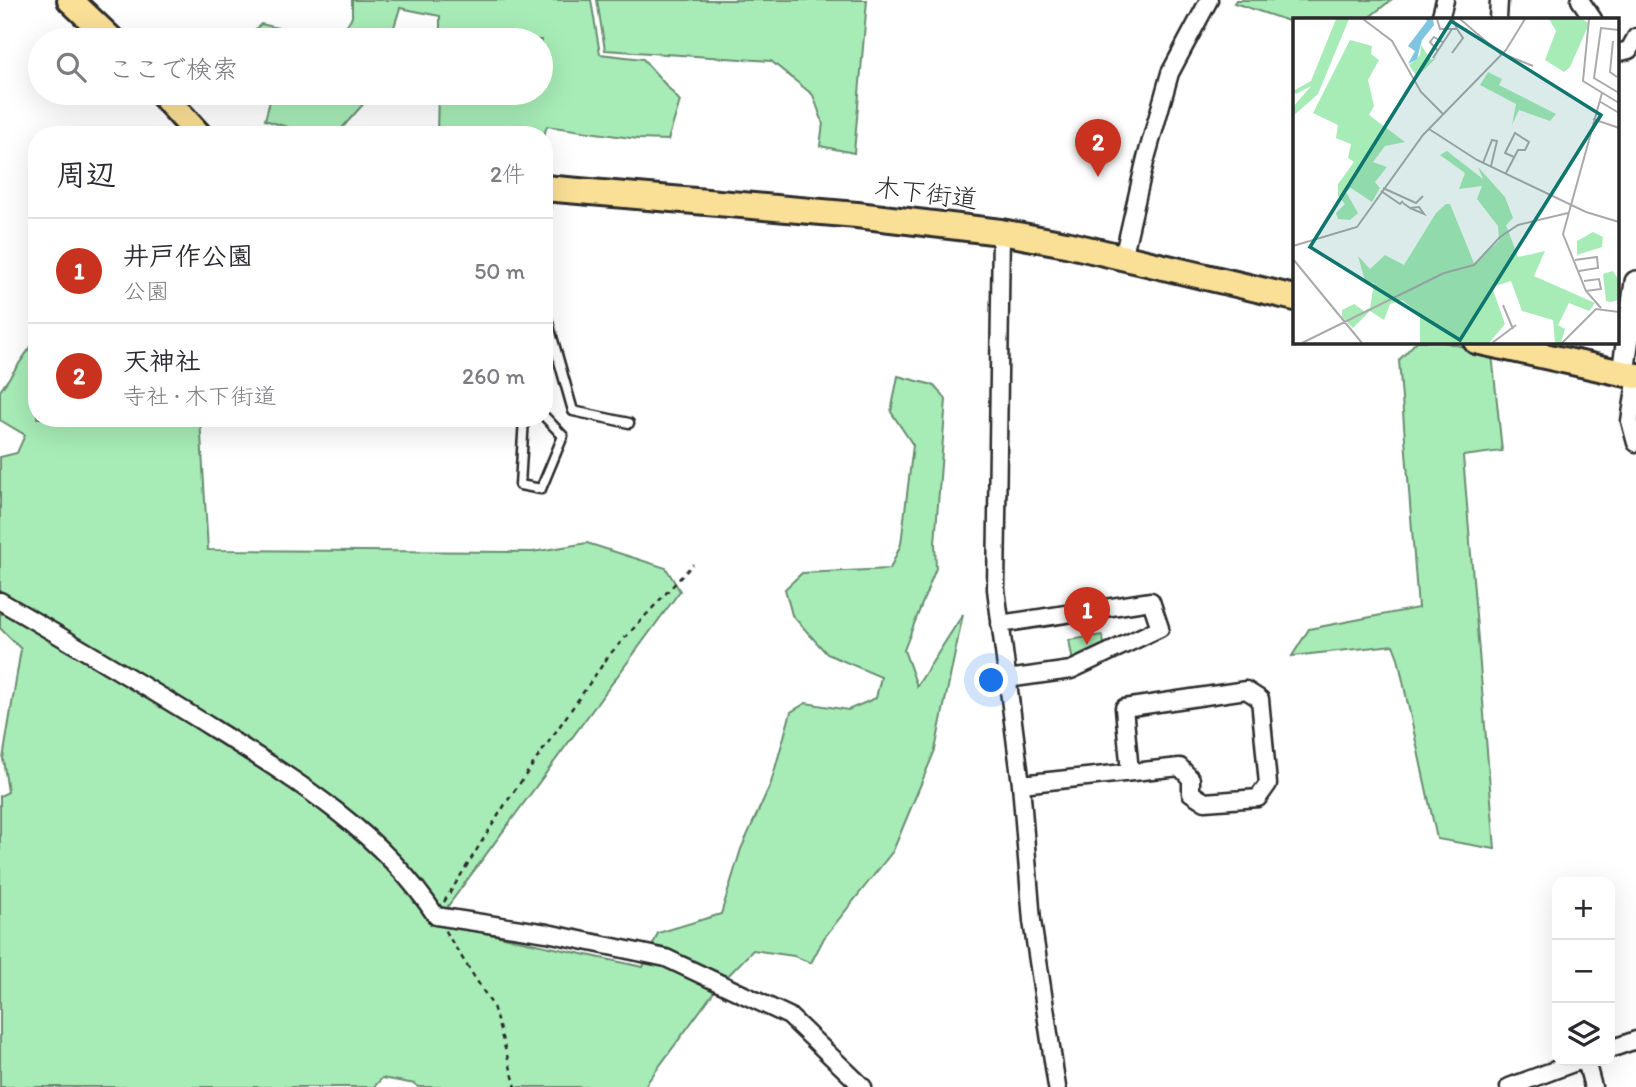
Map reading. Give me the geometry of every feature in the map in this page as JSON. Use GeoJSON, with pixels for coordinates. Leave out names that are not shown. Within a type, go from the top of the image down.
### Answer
{"type":"FeatureCollection","features":[{"type":"Feature","properties":{"kind":"main road"},"geometry":{"type":"LineString","coordinates":[[69,0],[99,28]]}},
{"type":"Feature","properties":{"kind":"main road"},"geometry":{"type":"LineString","coordinates":[[172,105],[191,126]]}},
{"type":"Feature","properties":{"kind":"main road","name":"木下街道"},"geometry":{"type":"LineString","coordinates":[[553,189],[857,215],[1001,232],[1293,299]]}},
{"type":"Feature","properties":{"kind":"main road"},"geometry":{"type":"LineString","coordinates":[[1485,343],[1632,377]]}},
{"type":"Feature","properties":{"kind":"street"},"geometry":{"type":"LineString","coordinates":[[1123,258],[1144,162],[1170,73],[1209,0]]}},
{"type":"Feature","properties":{"kind":"street"},"geometry":{"type":"LineString","coordinates":[[1440,18],[1445,0]]}},
{"type":"Feature","properties":{"kind":"street"},"geometry":{"type":"LineString","coordinates":[[1498,18],[1499,0]]}},
{"type":"Feature","properties":{"kind":"street"},"geometry":{"type":"LineString","coordinates":[[1580,0],[1593,18]]}},
{"type":"Feature","properties":{"kind":"street"},"geometry":{"type":"LineString","coordinates":[[1618,53],[1629,50],[1636,37]]}},
{"type":"Feature","properties":{"kind":"street"},"geometry":{"type":"LineString","coordinates":[[1001,232],[996,589],[1021,784],[1032,921],[1057,1087]]}},
{"type":"Feature","properties":{"kind":"street"},"geometry":{"type":"LineString","coordinates":[[1636,282],[1630,421],[1636,443]]}},
{"type":"Feature","properties":{"kind":"street"},"geometry":{"type":"LineString","coordinates":[[0,601],[298,781],[382,849],[436,916],[547,933],[666,958],[789,1016],[863,1087]]}},
{"type":"Feature","properties":{"kind":"street"},"geometry":{"type":"LineString","coordinates":[[1000,624],[1152,601],[1160,628],[1072,670],[1007,679]]}},
{"type":"Feature","properties":{"kind":"street"},"geometry":{"type":"LineString","coordinates":[[1021,784],[1180,767],[1191,779],[1191,793],[1205,802],[1258,798],[1268,784],[1260,699],[1246,690],[1124,708],[1130,772]]}},
{"type":"Feature","properties":{"kind":"street"},"geometry":{"type":"LineString","coordinates":[[1615,1047],[1636,1040]]}},
{"type":"Feature","properties":{"kind":"street"},"geometry":{"type":"LineString","coordinates":[[1511,1087],[1566,1066]]}},
{"type":"Feature","properties":{"kind":"street"},"geometry":{"type":"LineString","coordinates":[[1587,1066],[1593,1087]]}},
{"type":"Feature","properties":{"kind":"lane"},"geometry":{"type":"LineString","coordinates":[[553,349],[572,411],[629,423]]}},
{"type":"Feature","properties":{"kind":"lane"},"geometry":{"type":"LineString","coordinates":[[523,427],[520,485],[541,489],[563,436],[553,425]]}},
{"type":"Feature","properties":{"kind":"path"},"geometry":{"type":"LineString","coordinates":[[516,1087],[493,1006],[436,916],[506,803],[610,654],[693,564]]}},
{"type":"Feature","properties":{"kind":"green space"},"geometry":{"type":"Polygon","coordinates":[[[352,0],[591,0],[600,54],[643,59],[680,101],[668,140],[638,139],[553,126],[437,126],[438,105],[553,105],[553,28],[440,28],[440,16],[400,8],[394,28],[345,28],[352,17],[352,0]]]}},
{"type":"Feature","properties":{"kind":"green space"},"geometry":{"type":"Polygon","coordinates":[[[597,0],[867,0],[854,153],[820,146],[823,123],[813,95],[771,61],[605,50],[597,0]]]}},
{"type":"Feature","properties":{"kind":"green space"},"geometry":{"type":"Polygon","coordinates":[[[1236,0],[1391,0],[1368,18],[1293,18],[1293,22],[1234,3],[1236,0]]]}},
{"type":"Feature","properties":{"kind":"green space"},"geometry":{"type":"Polygon","coordinates":[[[261,24],[278,28],[257,28],[261,24]]]}},
{"type":"Feature","properties":{"kind":"green space"},"geometry":{"type":"Polygon","coordinates":[[[269,105],[362,105],[344,126],[284,126],[265,120],[269,105]]]}},
{"type":"Feature","properties":{"kind":"green space"},"geometry":{"type":"Polygon","coordinates":[[[1415,343],[1448,343],[1492,354],[1502,451],[1463,456],[1495,849],[1437,839],[1393,645],[1292,656],[1309,629],[1418,608],[1399,360],[1415,343]]]}},
{"type":"Feature","properties":{"kind":"green space"},"geometry":{"type":"Polygon","coordinates":[[[28,351],[28,427],[201,427],[208,550],[533,552],[587,543],[666,568],[680,591],[448,906],[457,927],[643,967],[658,933],[721,914],[741,849],[771,783],[791,712],[806,703],[848,710],[876,698],[881,677],[827,654],[792,615],[785,589],[802,573],[890,569],[901,544],[913,445],[891,412],[898,376],[933,385],[946,399],[935,543],[936,568],[904,650],[917,686],[963,614],[935,750],[893,851],[824,938],[811,963],[794,956],[753,950],[719,985],[644,1087],[418,1087],[415,1084],[382,1078],[374,1087],[0,1087],[0,796],[8,792],[3,759],[21,649],[0,628],[0,457],[17,453],[25,435],[0,420],[0,391],[28,351]]]}},
{"type":"Feature","properties":{"kind":"green space"},"geometry":{"type":"Polygon","coordinates":[[[1102,635],[1106,650],[1073,662],[1069,640],[1102,635]]]}},
{"type":"Feature","properties":{"kind":"place","name":"天神社"},"geometry":{"type":"Point","coordinates":[1098,177]}},
{"type":"Feature","properties":{"kind":"place","name":"井戸作公園"},"geometry":{"type":"Point","coordinates":[1087,645]}}]}
